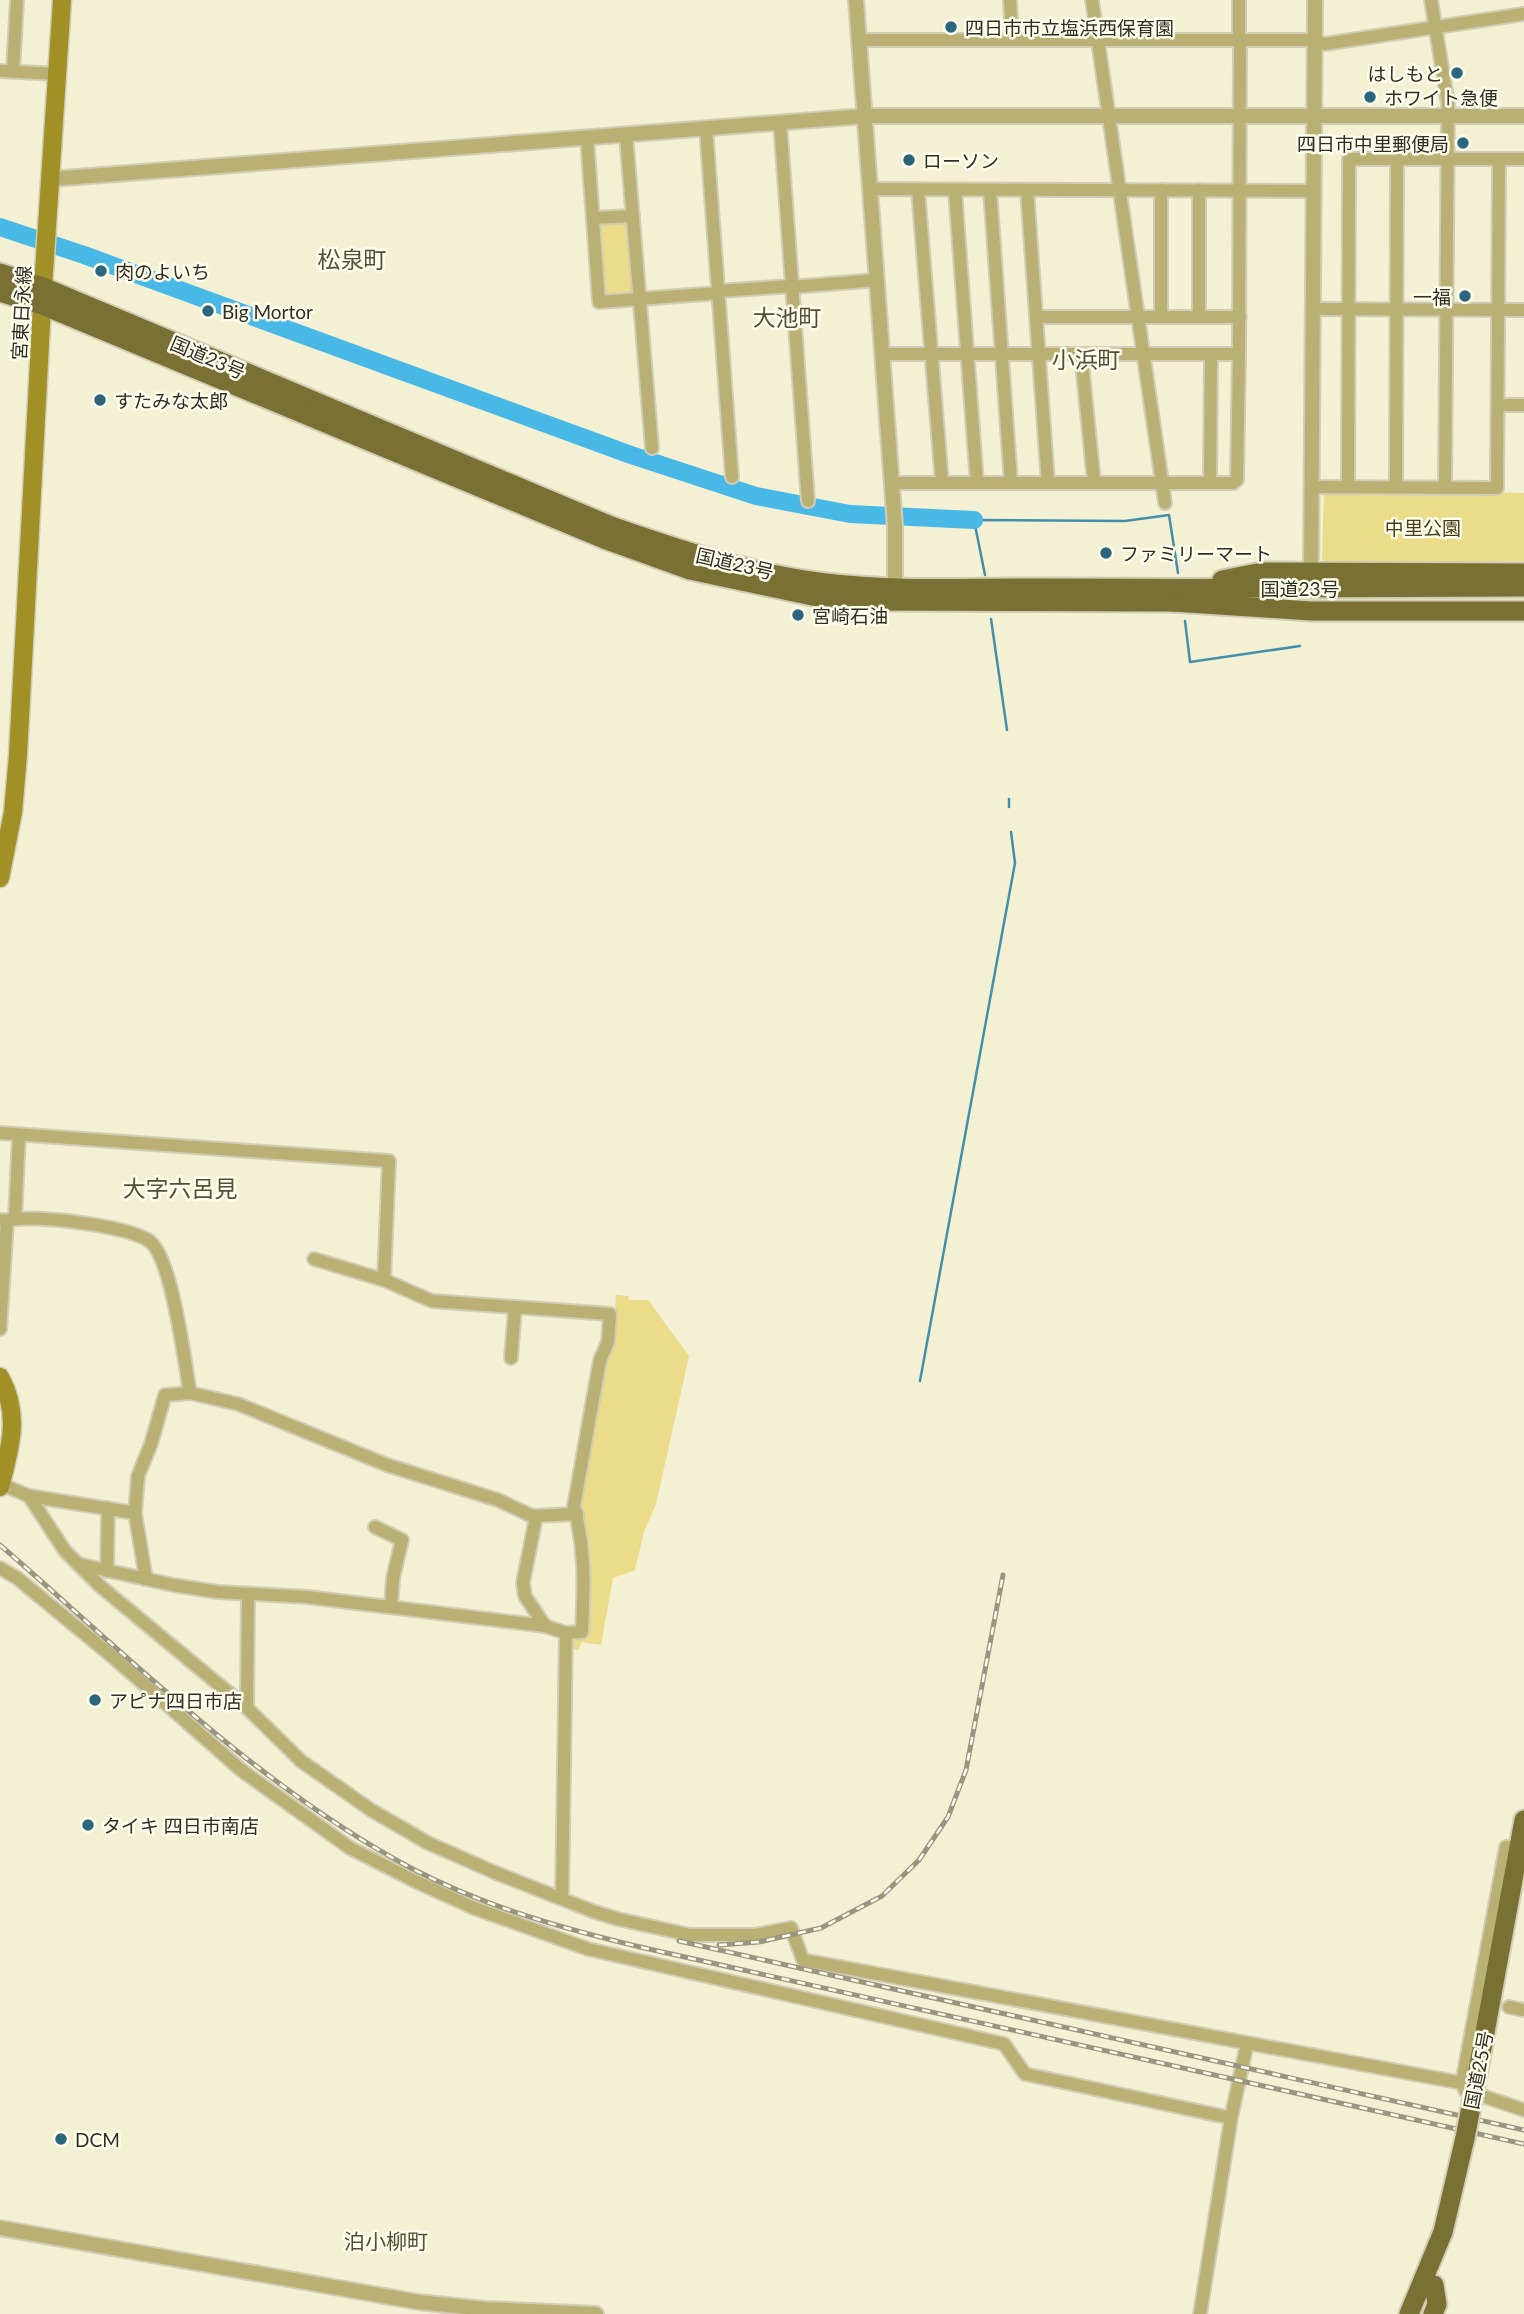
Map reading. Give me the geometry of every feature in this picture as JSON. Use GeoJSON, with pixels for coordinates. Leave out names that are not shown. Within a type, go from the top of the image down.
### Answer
{"type":"FeatureCollection","features":[{"type":"Feature","properties":{"kind":"highway","name":"国道23号"},"geometry":{"type":"LineString","coordinates":[[0,273],[43,296],[604,539],[690,570],[758,586],[822,598],[895,594],[1524,600]]}},
{"type":"Feature","properties":{"kind":"highway","name":"国道23号"},"geometry":{"type":"LineString","coordinates":[[0,292],[43,296]]}},
{"type":"Feature","properties":{"kind":"highway"},"geometry":{"type":"LineString","coordinates":[[1172,595],[1262,572],[1524,573]]}},
{"type":"Feature","properties":{"kind":"highway","name":"国道23号"},"geometry":{"type":"LineString","coordinates":[[1172,595],[1524,587]]}},
{"type":"Feature","properties":{"kind":"highway"},"geometry":{"type":"LineString","coordinates":[[1172,595],[1311,611],[1524,611]]}},
{"type":"Feature","properties":{"kind":"highway","name":"国道25号"},"geometry":{"type":"LineString","coordinates":[[1423,2314],[1426,2289],[1471,2139],[1473,2090],[1524,1819]]}},
{"type":"Feature","properties":{"kind":"highway","name":"国道25号"},"geometry":{"type":"LineString","coordinates":[[1473,2090],[1524,1884]]}},
{"type":"Feature","properties":{"kind":"highway"},"geometry":{"type":"LineString","coordinates":[[1401,2314],[1409,2295],[1426,2289],[1437,2304],[1433,2314]]}},
{"type":"Feature","properties":{"kind":"highway","name":"国道25号"},"geometry":{"type":"LineString","coordinates":[[1409,2314],[1426,2289]]}},
{"type":"Feature","properties":{"kind":"main road","name":"宮東日永線"},"geometry":{"type":"LineString","coordinates":[[0,878],[13,812],[18,755],[62,0]]}},
{"type":"Feature","properties":{"kind":"main road"},"geometry":{"type":"LineString","coordinates":[[0,1377],[9,1397],[13,1419],[9,1451],[0,1486]]}},
{"type":"Feature","properties":{"kind":"street"},"geometry":{"type":"LineString","coordinates":[[17,0],[7,71],[58,74]]}},
{"type":"Feature","properties":{"kind":"street"},"geometry":{"type":"LineString","coordinates":[[856,0],[894,511],[895,594]]}},
{"type":"Feature","properties":{"kind":"street"},"geometry":{"type":"LineString","coordinates":[[1010,0],[1012,39]]}},
{"type":"Feature","properties":{"kind":"street"},"geometry":{"type":"LineString","coordinates":[[1092,0],[1165,503]]}},
{"type":"Feature","properties":{"kind":"street"},"geometry":{"type":"LineString","coordinates":[[892,483],[1233,483],[1237,480],[1240,317],[1239,0]]}},
{"type":"Feature","properties":{"kind":"street"},"geometry":{"type":"LineString","coordinates":[[1311,573],[1315,0]]}},
{"type":"Feature","properties":{"kind":"street"},"geometry":{"type":"LineString","coordinates":[[1431,0],[1448,116],[1445,488]]}},
{"type":"Feature","properties":{"kind":"street"},"geometry":{"type":"LineString","coordinates":[[860,40],[1315,40],[1324,44],[1524,14]]}},
{"type":"Feature","properties":{"kind":"street"},"geometry":{"type":"LineString","coordinates":[[51,179],[865,116],[1524,116]]}},
{"type":"Feature","properties":{"kind":"street"},"geometry":{"type":"LineString","coordinates":[[780,122],[808,500]]}},
{"type":"Feature","properties":{"kind":"street"},"geometry":{"type":"LineString","coordinates":[[706,128],[732,477]]}},
{"type":"Feature","properties":{"kind":"street"},"geometry":{"type":"LineString","coordinates":[[626,135],[652,448]]}},
{"type":"Feature","properties":{"kind":"street"},"geometry":{"type":"LineString","coordinates":[[587,138],[599,302],[877,280]]}},
{"type":"Feature","properties":{"kind":"street"},"geometry":{"type":"LineString","coordinates":[[1348,487],[1349,159],[1524,159]]}},
{"type":"Feature","properties":{"kind":"street"},"geometry":{"type":"LineString","coordinates":[[1396,487],[1397,159]]}},
{"type":"Feature","properties":{"kind":"street"},"geometry":{"type":"LineString","coordinates":[[1313,487],[1497,488],[1499,159]]}},
{"type":"Feature","properties":{"kind":"street"},"geometry":{"type":"LineString","coordinates":[[870,190],[1314,191]]}},
{"type":"Feature","properties":{"kind":"street"},"geometry":{"type":"LineString","coordinates":[[918,190],[942,483]]}},
{"type":"Feature","properties":{"kind":"street"},"geometry":{"type":"LineString","coordinates":[[954,190],[977,483]]}},
{"type":"Feature","properties":{"kind":"street"},"geometry":{"type":"LineString","coordinates":[[990,190],[1012,483]]}},
{"type":"Feature","properties":{"kind":"street"},"geometry":{"type":"LineString","coordinates":[[1027,190],[1048,483]]}},
{"type":"Feature","properties":{"kind":"street"},"geometry":{"type":"LineString","coordinates":[[1161,190],[1161,317]]}},
{"type":"Feature","properties":{"kind":"street"},"geometry":{"type":"LineString","coordinates":[[1199,190],[1199,317]]}},
{"type":"Feature","properties":{"kind":"street"},"geometry":{"type":"LineString","coordinates":[[593,218],[633,216]]}},
{"type":"Feature","properties":{"kind":"street"},"geometry":{"type":"LineString","coordinates":[[1314,309],[1524,310]]}},
{"type":"Feature","properties":{"kind":"street"},"geometry":{"type":"LineString","coordinates":[[1037,317],[1240,317]]}},
{"type":"Feature","properties":{"kind":"street"},"geometry":{"type":"LineString","coordinates":[[882,354],[1239,354]]}},
{"type":"Feature","properties":{"kind":"street"},"geometry":{"type":"LineString","coordinates":[[1210,482],[1212,354]]}},
{"type":"Feature","properties":{"kind":"street"},"geometry":{"type":"LineString","coordinates":[[1084,355],[1082,363],[1094,482]]}},
{"type":"Feature","properties":{"kind":"street"},"geometry":{"type":"LineString","coordinates":[[1498,405],[1524,405]]}},
{"type":"Feature","properties":{"kind":"street"},"geometry":{"type":"LineString","coordinates":[[0,1133],[389,1161],[384,1280]]}},
{"type":"Feature","properties":{"kind":"street"},"geometry":{"type":"LineString","coordinates":[[0,1329],[7,1220],[19,1135]]}},
{"type":"Feature","properties":{"kind":"street"},"geometry":{"type":"LineString","coordinates":[[7,1220],[108,1227],[148,1240],[157,1248],[171,1291],[190,1393]]}},
{"type":"Feature","properties":{"kind":"street"},"geometry":{"type":"LineString","coordinates":[[77,1564],[173,1585],[248,1595],[307,1597],[545,1626],[566,1633],[582,1632],[584,1557],[580,1523],[574,1506],[600,1360],[608,1342],[610,1314],[432,1301],[384,1280],[314,1259]]}},
{"type":"Feature","properties":{"kind":"street"},"geometry":{"type":"LineString","coordinates":[[511,1359],[515,1308]]}},
{"type":"Feature","properties":{"kind":"street"},"geometry":{"type":"LineString","coordinates":[[146,1579],[135,1513],[138,1476],[151,1444],[165,1395],[190,1393],[238,1404],[387,1465],[498,1500],[536,1517],[577,1514]]}},
{"type":"Feature","properties":{"kind":"street"},"geometry":{"type":"LineString","coordinates":[[0,1486],[29,1496],[135,1513]]}},
{"type":"Feature","properties":{"kind":"street"},"geometry":{"type":"LineString","coordinates":[[29,1496],[55,1538],[77,1564],[247,1708],[301,1761],[395,1825],[473,1863],[595,1912],[690,1935],[755,1935],[791,1928],[803,1960],[1247,2044],[1473,2090]]}},
{"type":"Feature","properties":{"kind":"street"},"geometry":{"type":"LineString","coordinates":[[107,1571],[108,1508]]}},
{"type":"Feature","properties":{"kind":"street"},"geometry":{"type":"LineString","coordinates":[[536,1517],[523,1583],[525,1596],[545,1626]]}},
{"type":"Feature","properties":{"kind":"street"},"geometry":{"type":"LineString","coordinates":[[374,1527],[402,1540],[393,1578],[391,1607]]}},
{"type":"Feature","properties":{"kind":"street"},"geometry":{"type":"LineString","coordinates":[[0,1568],[17,1577],[241,1770],[297,1812],[350,1848],[474,1908],[588,1949],[1004,2044],[1025,2074],[1231,2118]]}},
{"type":"Feature","properties":{"kind":"street"},"geometry":{"type":"LineString","coordinates":[[247,1708],[248,1595]]}},
{"type":"Feature","properties":{"kind":"street"},"geometry":{"type":"LineString","coordinates":[[562,1898],[566,1633]]}},
{"type":"Feature","properties":{"kind":"street"},"geometry":{"type":"LineString","coordinates":[[1509,2007],[1524,2010]]}},
{"type":"Feature","properties":{"kind":"street"},"geometry":{"type":"LineString","coordinates":[[1200,2314],[1231,2118],[1247,2044]]}},
{"type":"Feature","properties":{"kind":"street"},"geometry":{"type":"LineString","coordinates":[[1473,2090],[1465,2090],[1524,2110]]}},
{"type":"Feature","properties":{"kind":"street"},"geometry":{"type":"LineString","coordinates":[[0,2228],[418,2302],[485,2309],[596,2314]]}},
{"type":"Feature","properties":{"kind":"green space"},"geometry":{"type":"Polygon","coordinates":[[[629,220],[634,292],[632,296],[604,297],[599,222],[629,220]]]}},
{"type":"Feature","properties":{"kind":"green space","name":"中里公園"},"geometry":{"type":"Polygon","coordinates":[[[1324,491],[1524,493],[1524,561],[1327,563],[1322,560],[1324,491]]]}},
{"type":"Feature","properties":{"kind":"green space"},"geometry":{"type":"Polygon","coordinates":[[[616,1295],[628,1296],[629,1300],[648,1300],[689,1356],[656,1504],[644,1532],[635,1570],[613,1578],[601,1645],[582,1642],[578,1650],[574,1649],[574,1639],[583,1636],[588,1570],[586,1537],[579,1504],[604,1362],[613,1343],[616,1295]]]}},
{"type":"Feature","properties":{"kind":"waterway"},"geometry":{"type":"LineString","coordinates":[[0,227],[84,255],[631,455],[756,496],[850,514],[974,520]]}},
{"type":"Feature","properties":{"kind":"waterway"},"geometry":{"type":"LineString","coordinates":[[985,575],[974,520],[1125,521],[1169,515],[1178,573]]}},
{"type":"Feature","properties":{"kind":"waterway"},"geometry":{"type":"LineString","coordinates":[[991,619],[1007,730]]}},
{"type":"Feature","properties":{"kind":"waterway"},"geometry":{"type":"LineString","coordinates":[[1185,621],[1190,662],[1300,646]]}},
{"type":"Feature","properties":{"kind":"waterway"},"geometry":{"type":"LineString","coordinates":[[1009,799],[1009,807]]}},
{"type":"Feature","properties":{"kind":"waterway"},"geometry":{"type":"LineString","coordinates":[[920,1381],[1015,863],[1011,832]]}},
{"type":"Feature","properties":{"kind":"railway"},"geometry":{"type":"LineString","coordinates":[[0,1545],[248,1760],[355,1835],[411,1868],[466,1894],[552,1924],[640,1947],[1524,2144]]}},
{"type":"Feature","properties":{"kind":"railway"},"geometry":{"type":"LineString","coordinates":[[719,1945],[759,1942],[821,1928],[882,1896],[919,1860],[948,1817],[966,1770],[1003,1575]]}},
{"type":"Feature","properties":{"kind":"railway"},"geometry":{"type":"LineString","coordinates":[[679,1941],[1524,2130]]}},
{"type":"Feature","properties":{"kind":"place","name":"四日市市立塩浜西保育園"},"geometry":{"type":"Point","coordinates":[951,27]}},
{"type":"Feature","properties":{"kind":"place","name":"はしもと"},"geometry":{"type":"Point","coordinates":[1457,73]}},
{"type":"Feature","properties":{"kind":"place","name":"ホワイト急便"},"geometry":{"type":"Point","coordinates":[1370,97]}},
{"type":"Feature","properties":{"kind":"place","name":"四日市中里郵便局"},"geometry":{"type":"Point","coordinates":[1463,143]}},
{"type":"Feature","properties":{"kind":"place","name":"ローソン"},"geometry":{"type":"Point","coordinates":[909,160]}},
{"type":"Feature","properties":{"kind":"place","name":"肉のよいち"},"geometry":{"type":"Point","coordinates":[101,271]}},
{"type":"Feature","properties":{"kind":"place","name":"一福"},"geometry":{"type":"Point","coordinates":[1465,296]}},
{"type":"Feature","properties":{"kind":"place","name":"Big Mortor"},"geometry":{"type":"Point","coordinates":[208,311]}},
{"type":"Feature","properties":{"kind":"place","name":"すたみな太郎"},"geometry":{"type":"Point","coordinates":[100,400]}},
{"type":"Feature","properties":{"kind":"place","name":"ファミリーマート"},"geometry":{"type":"Point","coordinates":[1106,553]}},
{"type":"Feature","properties":{"kind":"place","name":"宮崎石油"},"geometry":{"type":"Point","coordinates":[798,615]}},
{"type":"Feature","properties":{"kind":"place","name":"アピナ四日市店"},"geometry":{"type":"Point","coordinates":[95,1700]}},
{"type":"Feature","properties":{"kind":"place","name":"タイキ 四日市南店"},"geometry":{"type":"Point","coordinates":[88,1825]}},
{"type":"Feature","properties":{"kind":"place","name":"DCM"},"geometry":{"type":"Point","coordinates":[61,2139]}},
{"type":"Feature","properties":{"kind":"district","name":"松泉町"},"geometry":{"type":"Point","coordinates":[352,259]}},
{"type":"Feature","properties":{"kind":"district","name":"大池町"},"geometry":{"type":"Point","coordinates":[787,317]}},
{"type":"Feature","properties":{"kind":"district","name":"小浜町"},"geometry":{"type":"Point","coordinates":[1086,359]}},
{"type":"Feature","properties":{"kind":"district","name":"大字六呂見"},"geometry":{"type":"Point","coordinates":[180,1188]}},
{"type":"Feature","properties":{"kind":"district","name":"泊小柳町"},"geometry":{"type":"Point","coordinates":[386,2240]}}]}
